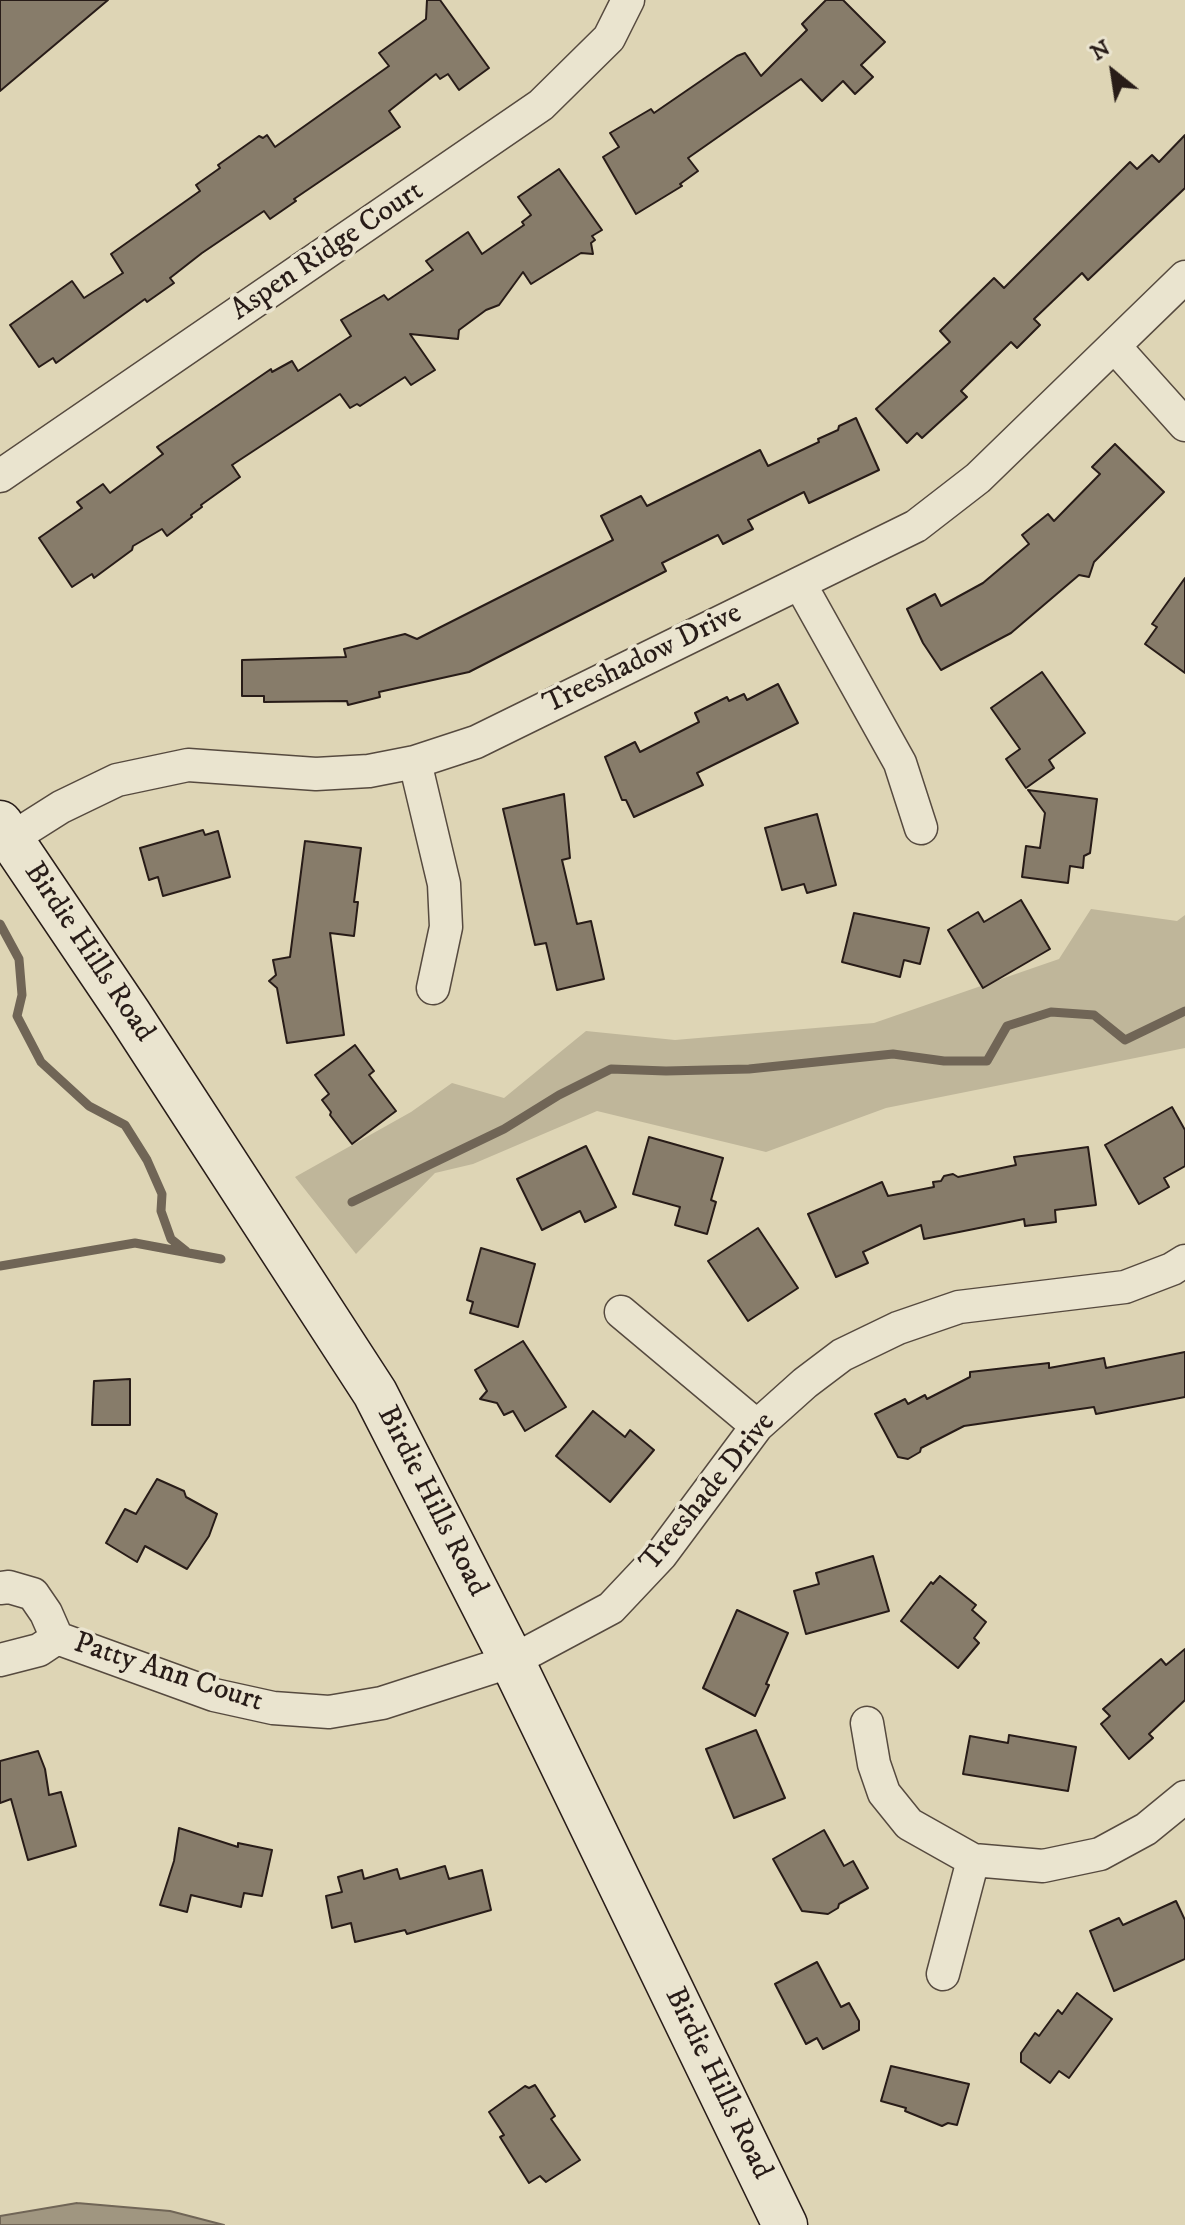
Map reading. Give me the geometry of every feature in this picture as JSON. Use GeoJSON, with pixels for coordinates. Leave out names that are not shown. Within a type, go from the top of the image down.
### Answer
{"type":"FeatureCollection","features":[{"type":"Feature","properties":{"kind":"main road","name":"Birdie Hills Road"},"geometry":{"type":"LineString","coordinates":[[6,831],[375,1393],[512,1661],[785,2225]]}},
{"type":"Feature","properties":{"kind":"street","name":"Aspen Ridge Court"},"geometry":{"type":"LineString","coordinates":[[0,476],[541,105],[609,38],[628,0]]}},
{"type":"Feature","properties":{"kind":"street","name":"Treeshadow Drive"},"geometry":{"type":"LineString","coordinates":[[6,831],[117,780],[188,765],[316,774],[369,771],[415,762],[476,742],[916,526],[978,478],[1185,277]]}},
{"type":"Feature","properties":{"kind":"street"},"geometry":{"type":"LineString","coordinates":[[1115,347],[1185,425]]}},
{"type":"Feature","properties":{"kind":"street"},"geometry":{"type":"LineString","coordinates":[[800,584],[900,763],[921,828]]}},
{"type":"Feature","properties":{"kind":"street"},"geometry":{"type":"LineString","coordinates":[[415,762],[444,884],[446,927],[433,988]]}},
{"type":"Feature","properties":{"kind":"street","name":"Treeshade Drive"},"geometry":{"type":"LineString","coordinates":[[512,1661],[611,1608],[661,1555],[757,1426],[842,1355],[898,1328],[959,1307],[1125,1287],[1185,1261]]}},
{"type":"Feature","properties":{"kind":"street"},"geometry":{"type":"LineString","coordinates":[[621,1312],[757,1426]]}},
{"type":"Feature","properties":{"kind":"street","name":"Patty Ann Court"},"geometry":{"type":"LineString","coordinates":[[0,1588],[9,1587],[33,1594],[57,1638],[214,1695],[273,1708],[329,1712],[382,1703],[512,1661]]}},
{"type":"Feature","properties":{"kind":"street","name":"Patty Ann Court"},"geometry":{"type":"LineString","coordinates":[[0,1660],[39,1650],[57,1638]]}},
{"type":"Feature","properties":{"kind":"street"},"geometry":{"type":"LineString","coordinates":[[867,1723],[874,1764],[884,1793],[909,1824],[973,1860],[1043,1866],[1100,1854],[1146,1829],[1185,1797]]}},
{"type":"Feature","properties":{"kind":"street"},"geometry":{"type":"LineString","coordinates":[[943,1974],[973,1860]]}},
{"type":"Feature","properties":{"kind":"shaded area"},"geometry":{"type":"Polygon","coordinates":[[[1091,909],[1177,921],[1185,915],[1185,1048],[886,1108],[766,1152],[597,1111],[473,1164],[435,1173],[356,1254],[295,1177],[411,1112],[452,1083],[504,1098],[586,1031],[675,1040],[874,1023],[1059,959],[1091,909]]]}},
{"type":"Feature","properties":{"kind":"shaded area"},"geometry":{"type":"Polygon","coordinates":[[[77,2203],[170,2211],[224,2225],[0,2225],[0,2216],[77,2203]]]}},
{"type":"Feature","properties":{"kind":"building"},"geometry":{"type":"Polygon","coordinates":[[[0,0],[108,0],[0,91],[0,0]]]}},
{"type":"Feature","properties":{"kind":"building"},"geometry":{"type":"Polygon","coordinates":[[[427,0],[440,0],[489,68],[459,90],[448,74],[440,79],[436,74],[389,111],[400,127],[294,199],[296,201],[270,219],[264,211],[202,253],[170,278],[174,283],[147,302],[145,299],[56,363],[53,358],[39,367],[10,325],[72,281],[84,298],[123,273],[111,254],[200,191],[196,185],[220,168],[218,165],[259,136],[263,138],[267,135],[275,147],[389,66],[379,53],[426,19],[427,0]]]}},
{"type":"Feature","properties":{"kind":"building"},"geometry":{"type":"Polygon","coordinates":[[[826,0],[843,0],[885,42],[861,65],[873,77],[855,94],[843,81],[822,101],[801,79],[688,158],[698,171],[680,184],[682,186],[636,214],[603,157],[619,147],[610,133],[651,109],[654,113],[737,56],[745,53],[761,76],[807,30],[802,24],[826,0]]]}},
{"type":"Feature","properties":{"kind":"building"},"geometry":{"type":"Polygon","coordinates":[[[1185,135],[1185,188],[1088,280],[1082,273],[1034,319],[1040,325],[1017,348],[1011,342],[961,391],[967,397],[922,438],[917,433],[907,443],[876,409],[950,342],[940,331],[994,278],[1004,288],[1130,162],[1137,169],[1152,155],[1159,162],[1185,135]]]}},
{"type":"Feature","properties":{"kind":"building"},"geometry":{"type":"Polygon","coordinates":[[[559,169],[602,230],[592,236],[595,240],[591,243],[593,254],[581,253],[531,284],[523,272],[499,305],[486,310],[459,330],[458,339],[410,334],[435,370],[411,385],[405,377],[360,406],[357,404],[350,408],[340,394],[232,465],[240,477],[201,505],[192,517],[167,536],[162,529],[133,546],[132,550],[94,578],[92,574],[72,587],[39,538],[82,508],[77,502],[103,484],[110,493],[163,454],[157,447],[271,369],[272,372],[292,361],[298,371],[351,336],[341,320],[384,295],[388,300],[433,270],[426,261],[468,232],[482,254],[524,225],[522,222],[531,215],[518,197],[559,169]]]}},
{"type":"Feature","properties":{"kind":"building"},"geometry":{"type":"Polygon","coordinates":[[[856,418],[879,470],[809,503],[804,492],[748,520],[753,529],[723,544],[718,535],[662,563],[666,571],[469,672],[379,692],[380,697],[348,705],[347,701],[264,702],[264,696],[242,696],[242,660],[346,657],[344,649],[405,634],[417,639],[613,540],[601,516],[641,496],[647,506],[760,450],[768,466],[819,442],[818,439],[856,418]]]}},
{"type":"Feature","properties":{"kind":"building"},"geometry":{"type":"Polygon","coordinates":[[[1115,444],[1164,492],[1094,562],[1089,577],[1079,575],[1011,633],[941,670],[923,643],[907,609],[935,594],[941,606],[983,583],[1029,544],[1022,535],[1048,514],[1054,521],[1100,474],[1092,467],[1115,444]]]}},
{"type":"Feature","properties":{"kind":"building"},"geometry":{"type":"Polygon","coordinates":[[[1185,578],[1185,673],[1145,644],[1157,627],[1152,624],[1185,578]]]}},
{"type":"Feature","properties":{"kind":"building"},"geometry":{"type":"Polygon","coordinates":[[[1042,672],[1085,733],[1049,760],[1054,768],[1026,788],[1006,759],[1020,749],[991,708],[1042,672]]]}},
{"type":"Feature","properties":{"kind":"building"},"geometry":{"type":"Polygon","coordinates":[[[778,684],[798,723],[697,773],[703,785],[634,817],[626,800],[622,800],[605,757],[635,742],[640,752],[699,722],[695,713],[727,697],[729,701],[744,694],[747,700],[778,684]]]}},
{"type":"Feature","properties":{"kind":"building"},"geometry":{"type":"Polygon","coordinates":[[[1028,790],[1097,799],[1090,853],[1084,856],[1083,868],[1070,866],[1068,883],[1022,877],[1026,846],[1040,848],[1045,813],[1028,790]]]}},
{"type":"Feature","properties":{"kind":"building"},"geometry":{"type":"Polygon","coordinates":[[[564,794],[570,858],[562,860],[577,924],[591,921],[604,979],[557,990],[546,943],[535,945],[503,809],[564,794]]]}},
{"type":"Feature","properties":{"kind":"building"},"geometry":{"type":"Polygon","coordinates":[[[817,814],[836,885],[807,893],[804,884],[782,890],[765,828],[817,814]]]}},
{"type":"Feature","properties":{"kind":"building"},"geometry":{"type":"Polygon","coordinates":[[[203,830],[205,835],[218,831],[230,877],[163,896],[158,877],[149,880],[140,848],[203,830]]]}},
{"type":"Feature","properties":{"kind":"building"},"geometry":{"type":"Polygon","coordinates":[[[305,841],[361,848],[354,902],[358,902],[354,936],[330,933],[344,1035],[287,1043],[277,988],[269,981],[276,975],[273,960],[290,957],[305,841]]]}},
{"type":"Feature","properties":{"kind":"building"},"geometry":{"type":"Polygon","coordinates":[[[1021,900],[1050,949],[983,988],[948,930],[978,912],[984,922],[1021,900]]]}},
{"type":"Feature","properties":{"kind":"building"},"geometry":{"type":"Polygon","coordinates":[[[854,913],[929,928],[920,964],[904,960],[900,977],[842,962],[854,913]]]}},
{"type":"Feature","properties":{"kind":"building"},"geometry":{"type":"Polygon","coordinates":[[[355,1045],[374,1071],[369,1075],[396,1111],[352,1144],[330,1115],[322,1100],[329,1094],[315,1075],[355,1045]]]}},
{"type":"Feature","properties":{"kind":"building"},"geometry":{"type":"Polygon","coordinates":[[[1172,1107],[1185,1130],[1185,1166],[1164,1178],[1169,1187],[1139,1204],[1105,1145],[1172,1107]]]}},
{"type":"Feature","properties":{"kind":"building"},"geometry":{"type":"Polygon","coordinates":[[[649,1137],[723,1158],[711,1200],[716,1202],[707,1234],[675,1225],[680,1207],[633,1194],[649,1137]]]}},
{"type":"Feature","properties":{"kind":"building"},"geometry":{"type":"Polygon","coordinates":[[[586,1146],[616,1207],[585,1222],[580,1211],[542,1230],[517,1179],[586,1146]]]}},
{"type":"Feature","properties":{"kind":"building"},"geometry":{"type":"Polygon","coordinates":[[[1088,1147],[1096,1205],[1055,1210],[1056,1222],[1025,1226],[1024,1219],[924,1239],[921,1225],[863,1252],[868,1263],[836,1277],[808,1214],[882,1182],[888,1196],[934,1187],[933,1182],[941,1181],[944,1176],[953,1174],[958,1177],[1016,1165],[1014,1157],[1088,1147]]]}},
{"type":"Feature","properties":{"kind":"building"},"geometry":{"type":"Polygon","coordinates":[[[758,1228],[798,1288],[748,1321],[708,1261],[758,1228]]]}},
{"type":"Feature","properties":{"kind":"building"},"geometry":{"type":"Polygon","coordinates":[[[481,1248],[535,1264],[518,1327],[470,1313],[473,1302],[467,1300],[481,1248]]]}},
{"type":"Feature","properties":{"kind":"building"},"geometry":{"type":"Polygon","coordinates":[[[523,1341],[566,1407],[525,1431],[513,1411],[504,1415],[497,1403],[480,1399],[487,1391],[475,1370],[523,1341]]]}},
{"type":"Feature","properties":{"kind":"building"},"geometry":{"type":"Polygon","coordinates":[[[1185,1352],[1185,1397],[1096,1414],[1094,1407],[964,1426],[921,1448],[920,1452],[908,1459],[898,1457],[875,1414],[905,1399],[908,1404],[925,1395],[927,1399],[970,1377],[970,1372],[1049,1363],[1049,1368],[1104,1358],[1106,1368],[1185,1352]]]}},
{"type":"Feature","properties":{"kind":"building"},"geometry":{"type":"Polygon","coordinates":[[[130,1379],[130,1425],[92,1425],[94,1381],[130,1379]]]}},
{"type":"Feature","properties":{"kind":"building"},"geometry":{"type":"Polygon","coordinates":[[[593,1411],[625,1437],[630,1430],[654,1450],[610,1502],[556,1456],[593,1411]]]}},
{"type":"Feature","properties":{"kind":"building"},"geometry":{"type":"Polygon","coordinates":[[[157,1479],[184,1491],[186,1497],[217,1514],[209,1536],[187,1569],[145,1546],[137,1562],[106,1543],[125,1509],[136,1514],[157,1479]]]}},
{"type":"Feature","properties":{"kind":"building"},"geometry":{"type":"Polygon","coordinates":[[[873,1556],[889,1611],[806,1634],[794,1591],[819,1584],[816,1573],[873,1556]]]}},
{"type":"Feature","properties":{"kind":"building"},"geometry":{"type":"Polygon","coordinates":[[[940,1576],[976,1605],[972,1610],[986,1622],[974,1638],[979,1643],[958,1668],[901,1621],[931,1582],[933,1584],[940,1576]]]}},
{"type":"Feature","properties":{"kind":"building"},"geometry":{"type":"Polygon","coordinates":[[[737,1610],[788,1633],[755,1716],[703,1688],[737,1610]]]}},
{"type":"Feature","properties":{"kind":"building"},"geometry":{"type":"Polygon","coordinates":[[[1185,1649],[1185,1700],[1149,1734],[1153,1738],[1129,1759],[1101,1724],[1110,1716],[1103,1709],[1161,1659],[1166,1665],[1185,1649]]]}},
{"type":"Feature","properties":{"kind":"building"},"geometry":{"type":"Polygon","coordinates":[[[756,1730],[785,1798],[734,1818],[706,1749],[756,1730]]]}},
{"type":"Feature","properties":{"kind":"building"},"geometry":{"type":"Polygon","coordinates":[[[1009,1735],[1076,1747],[1068,1791],[963,1774],[970,1736],[1008,1743],[1009,1735]]]}},
{"type":"Feature","properties":{"kind":"building"},"geometry":{"type":"Polygon","coordinates":[[[38,1751],[45,1769],[49,1795],[61,1792],[76,1846],[28,1860],[11,1799],[0,1803],[0,1761],[38,1751]]]}},
{"type":"Feature","properties":{"kind":"building"},"geometry":{"type":"Polygon","coordinates":[[[179,1828],[238,1847],[238,1843],[272,1850],[262,1896],[244,1893],[241,1907],[191,1895],[187,1912],[160,1905],[174,1861],[179,1828]]]}},
{"type":"Feature","properties":{"kind":"building"},"geometry":{"type":"Polygon","coordinates":[[[824,1830],[844,1866],[853,1861],[868,1888],[828,1914],[802,1911],[773,1859],[824,1830]]]}},
{"type":"Feature","properties":{"kind":"building"},"geometry":{"type":"Polygon","coordinates":[[[445,1866],[449,1879],[482,1870],[491,1910],[407,1934],[405,1930],[355,1942],[351,1923],[332,1928],[326,1896],[342,1892],[338,1877],[362,1870],[364,1879],[397,1869],[400,1879],[445,1866]]]}},
{"type":"Feature","properties":{"kind":"building"},"geometry":{"type":"Polygon","coordinates":[[[1176,1901],[1185,1920],[1185,1959],[1114,1991],[1090,1931],[1119,1918],[1123,1925],[1176,1901]]]}},
{"type":"Feature","properties":{"kind":"building"},"geometry":{"type":"Polygon","coordinates":[[[817,1962],[841,2007],[849,2003],[859,2021],[859,2030],[823,2049],[817,2038],[806,2044],[775,1984],[817,1962]]]}},
{"type":"Feature","properties":{"kind":"building"},"geometry":{"type":"Polygon","coordinates":[[[1077,1993],[1112,2019],[1069,2078],[1059,2071],[1050,2083],[1021,2062],[1021,2053],[1035,2033],[1039,2036],[1058,2010],[1062,2014],[1077,1993]]]}},
{"type":"Feature","properties":{"kind":"building"},"geometry":{"type":"Polygon","coordinates":[[[891,2066],[969,2084],[957,2125],[948,2123],[942,2126],[905,2111],[906,2108],[881,2101],[891,2066]]]}},
{"type":"Feature","properties":{"kind":"building"},"geometry":{"type":"Polygon","coordinates":[[[535,2085],[555,2116],[551,2119],[580,2160],[546,2182],[540,2176],[529,2183],[500,2137],[504,2135],[489,2112],[525,2086],[535,2085]]]}},
{"type":"Feature","properties":{"kind":"waterway"},"geometry":{"type":"LineString","coordinates":[[0,924],[19,959],[22,995],[17,1016],[41,1062],[89,1106],[125,1125],[147,1160],[162,1194],[161,1211],[171,1239],[186,1251]]}},
{"type":"Feature","properties":{"kind":"waterway"},"geometry":{"type":"LineString","coordinates":[[352,1202],[504,1129],[559,1095],[611,1069],[749,1069],[893,1054],[944,1061],[987,1061],[1007,1026],[1051,1012],[1094,1015],[1125,1040],[1185,1011]]}},
{"type":"Feature","properties":{"kind":"waterway"},"geometry":{"type":"LineString","coordinates":[[0,1266],[135,1243],[221,1259]]}}]}
